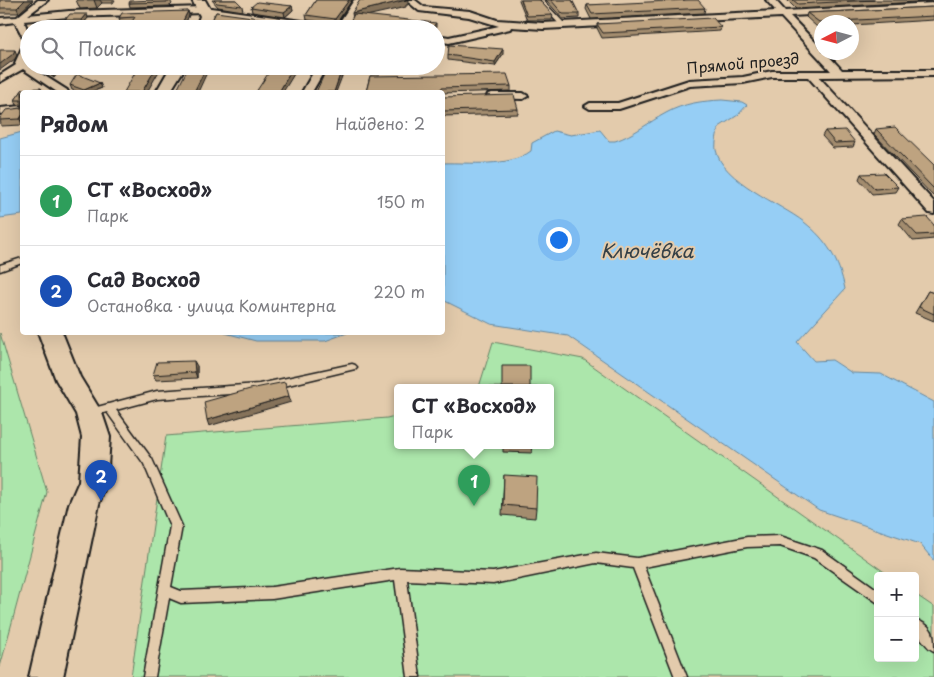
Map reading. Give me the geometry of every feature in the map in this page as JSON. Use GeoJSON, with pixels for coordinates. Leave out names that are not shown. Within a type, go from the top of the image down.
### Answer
{"type":"FeatureCollection","features":[{"type":"Feature","properties":{"kind":"street"},"geometry":{"type":"LineString","coordinates":[[0,33],[44,0]]}},
{"type":"Feature","properties":{"kind":"street"},"geometry":{"type":"LineString","coordinates":[[346,20],[358,0]]}},
{"type":"Feature","properties":{"kind":"street"},"geometry":{"type":"LineString","coordinates":[[410,0],[422,9],[470,14],[496,23],[514,26],[934,6]]}},
{"type":"Feature","properties":{"kind":"street"},"geometry":{"type":"LineString","coordinates":[[770,0],[840,74]]}},
{"type":"Feature","properties":{"kind":"street"},"geometry":{"type":"LineString","coordinates":[[201,5],[206,16],[205,20]]}},
{"type":"Feature","properties":{"kind":"street"},"geometry":{"type":"LineString","coordinates":[[0,21],[201,5],[288,20]]}},
{"type":"Feature","properties":{"kind":"street"},"geometry":{"type":"LineString","coordinates":[[445,39],[514,26]]}},
{"type":"Feature","properties":{"kind":"street"},"geometry":{"type":"LineString","coordinates":[[0,79],[20,67]]}},
{"type":"Feature","properties":{"kind":"street","name":"Прямой проезд"},"geometry":{"type":"LineString","coordinates":[[590,106],[619,106],[689,83],[743,80],[772,74],[934,72]]}},
{"type":"Feature","properties":{"kind":"street","name":"Прямой проезд"},"geometry":{"type":"LineString","coordinates":[[811,74],[934,210]]}},
{"type":"Feature","properties":{"kind":"street"},"geometry":{"type":"LineString","coordinates":[[38,75],[60,90]]}},
{"type":"Feature","properties":{"kind":"street"},"geometry":{"type":"LineString","coordinates":[[164,90],[173,75]]}},
{"type":"Feature","properties":{"kind":"street"},"geometry":{"type":"LineString","coordinates":[[308,90],[317,75]]}},
{"type":"Feature","properties":{"kind":"street"},"geometry":{"type":"LineString","coordinates":[[478,97],[523,96]]}},
{"type":"Feature","properties":{"kind":"street"},"geometry":{"type":"LineString","coordinates":[[0,112],[20,109]]}},
{"type":"Feature","properties":{"kind":"street"},"geometry":{"type":"LineString","coordinates":[[46,677],[84,504],[93,481],[99,410],[69,380],[51,335]]}},
{"type":"Feature","properties":{"kind":"lane"},"geometry":{"type":"LineString","coordinates":[[542,0],[545,6],[562,24]]}},
{"type":"Feature","properties":{"kind":"lane"},"geometry":{"type":"LineString","coordinates":[[0,268],[20,261]]}},
{"type":"Feature","properties":{"kind":"lane"},"geometry":{"type":"LineString","coordinates":[[149,677],[176,526],[148,462],[99,410],[157,395],[259,388],[352,367]]}},
{"type":"Feature","properties":{"kind":"lane"},"geometry":{"type":"LineString","coordinates":[[164,590],[180,597],[272,593],[400,574],[493,578],[596,558],[637,564],[747,542],[780,541],[818,554],[874,594]]}},
{"type":"Feature","properties":{"kind":"lane"},"geometry":{"type":"LineString","coordinates":[[637,564],[681,677]]}},
{"type":"Feature","properties":{"kind":"lane"},"geometry":{"type":"LineString","coordinates":[[400,574],[414,677]]}},
{"type":"Feature","properties":{"kind":"lane"},"geometry":{"type":"LineString","coordinates":[[919,627],[926,632],[934,645]]}},
{"type":"Feature","properties":{"kind":"green space"},"geometry":{"type":"Polygon","coordinates":[[[0,333],[47,492],[0,667],[0,333]]]}},
{"type":"Feature","properties":{"kind":"green space"},"geometry":{"type":"Polygon","coordinates":[[[493,342],[583,359],[884,572],[874,572],[874,662],[919,662],[919,597],[934,607],[934,677],[131,677],[166,436],[394,416],[394,449],[554,449],[554,384],[480,384],[493,342]]]}},
{"type":"Feature","properties":{"kind":"water","name":"Ключёвка"},"geometry":{"type":"Polygon","coordinates":[[[722,100],[742,102],[747,105],[738,115],[719,127],[716,150],[721,161],[740,182],[794,215],[812,229],[831,251],[839,269],[845,289],[797,342],[814,361],[832,360],[852,373],[881,374],[934,402],[934,561],[920,544],[819,510],[568,336],[491,324],[445,301],[445,163],[488,163],[511,160],[531,151],[532,143],[554,131],[571,135],[600,130],[609,141],[615,141],[666,113],[700,102],[722,100]]]}},
{"type":"Feature","properties":{"kind":"water"},"geometry":{"type":"Polygon","coordinates":[[[20,133],[20,215],[0,218],[0,138],[20,133]]]}},
{"type":"Feature","properties":{"kind":"water"},"geometry":{"type":"Polygon","coordinates":[[[233,335],[342,335],[325,341],[256,341],[233,335]]]}},
{"type":"Feature","properties":{"kind":"building"},"geometry":{"type":"Polygon","coordinates":[[[0,0],[25,0],[17,8],[0,8],[0,0]]]}},
{"type":"Feature","properties":{"kind":"building"},"geometry":{"type":"Polygon","coordinates":[[[170,0],[169,2],[129,3],[130,1],[170,0]]]}},
{"type":"Feature","properties":{"kind":"building"},"geometry":{"type":"Polygon","coordinates":[[[214,0],[236,0],[242,6],[217,3],[214,0]]]}},
{"type":"Feature","properties":{"kind":"building"},"geometry":{"type":"Polygon","coordinates":[[[316,0],[349,0],[335,19],[306,15],[316,0]]]}},
{"type":"Feature","properties":{"kind":"building"},"geometry":{"type":"Polygon","coordinates":[[[360,0],[406,0],[352,13],[360,0]]]}},
{"type":"Feature","properties":{"kind":"building"},"geometry":{"type":"Polygon","coordinates":[[[521,0],[540,0],[553,15],[527,16],[521,0]]]}},
{"type":"Feature","properties":{"kind":"building"},"geometry":{"type":"Polygon","coordinates":[[[551,0],[572,0],[579,14],[563,14],[551,0]]]}},
{"type":"Feature","properties":{"kind":"building"},"geometry":{"type":"Polygon","coordinates":[[[698,0],[705,8],[592,14],[587,5],[698,0]]]}},
{"type":"Feature","properties":{"kind":"building"},"geometry":{"type":"Polygon","coordinates":[[[793,0],[874,0],[798,4],[793,0]]]}},
{"type":"Feature","properties":{"kind":"building"},"geometry":{"type":"Polygon","coordinates":[[[257,2],[292,6],[284,12],[251,7],[257,2]]]}},
{"type":"Feature","properties":{"kind":"building"},"geometry":{"type":"Polygon","coordinates":[[[934,7],[934,16],[859,20],[859,15],[814,15],[814,18],[807,13],[934,7]]]}},
{"type":"Feature","properties":{"kind":"building"},"geometry":{"type":"Polygon","coordinates":[[[188,11],[184,20],[133,20],[135,17],[119,18],[122,13],[188,11]]]}},
{"type":"Feature","properties":{"kind":"building"},"geometry":{"type":"Polygon","coordinates":[[[216,12],[274,20],[212,20],[216,12]]]}},
{"type":"Feature","properties":{"kind":"building"},"geometry":{"type":"Polygon","coordinates":[[[70,14],[87,14],[82,20],[65,20],[70,14]]]}},
{"type":"Feature","properties":{"kind":"building"},"geometry":{"type":"Polygon","coordinates":[[[354,14],[409,20],[351,20],[354,14]]]}},
{"type":"Feature","properties":{"kind":"building"},"geometry":{"type":"Polygon","coordinates":[[[713,18],[721,27],[603,33],[597,24],[713,18]]]}},
{"type":"Feature","properties":{"kind":"building"},"geometry":{"type":"Polygon","coordinates":[[[449,45],[503,49],[495,62],[448,55],[449,45]]]}},
{"type":"Feature","properties":{"kind":"building"},"geometry":{"type":"Polygon","coordinates":[[[0,50],[15,50],[13,54],[0,64],[0,50]]]}},
{"type":"Feature","properties":{"kind":"building"},"geometry":{"type":"Polygon","coordinates":[[[507,74],[511,86],[441,88],[440,90],[366,90],[370,76],[507,74]]]}},
{"type":"Feature","properties":{"kind":"building"},"geometry":{"type":"Polygon","coordinates":[[[76,75],[100,83],[84,90],[70,85],[76,75]]]}},
{"type":"Feature","properties":{"kind":"building"},"geometry":{"type":"Polygon","coordinates":[[[134,75],[152,75],[143,90],[125,90],[134,75]]]}},
{"type":"Feature","properties":{"kind":"building"},"geometry":{"type":"Polygon","coordinates":[[[184,75],[202,75],[195,90],[177,90],[184,75]]]}},
{"type":"Feature","properties":{"kind":"building"},"geometry":{"type":"Polygon","coordinates":[[[267,75],[289,75],[280,90],[257,90],[267,75]]]}},
{"type":"Feature","properties":{"kind":"building"},"geometry":{"type":"Polygon","coordinates":[[[324,75],[340,75],[335,90],[317,90],[324,75]]]}},
{"type":"Feature","properties":{"kind":"building"},"geometry":{"type":"Polygon","coordinates":[[[41,88],[40,90],[23,89],[41,88]]]}},
{"type":"Feature","properties":{"kind":"building"},"geometry":{"type":"Polygon","coordinates":[[[20,93],[20,100],[15,100],[20,93]]]}},
{"type":"Feature","properties":{"kind":"building"},"geometry":{"type":"Polygon","coordinates":[[[514,95],[518,109],[445,111],[445,97],[514,95]]]}},
{"type":"Feature","properties":{"kind":"building"},"geometry":{"type":"Polygon","coordinates":[[[20,108],[20,119],[0,120],[6,110],[20,108]]]}},
{"type":"Feature","properties":{"kind":"building"},"geometry":{"type":"Polygon","coordinates":[[[895,127],[934,165],[934,189],[876,129],[895,127]]]}},
{"type":"Feature","properties":{"kind":"building"},"geometry":{"type":"Polygon","coordinates":[[[845,130],[855,142],[835,143],[825,131],[845,130]]]}},
{"type":"Feature","properties":{"kind":"building"},"geometry":{"type":"Polygon","coordinates":[[[884,173],[898,187],[875,189],[861,174],[884,173]]]}},
{"type":"Feature","properties":{"kind":"building"},"geometry":{"type":"Polygon","coordinates":[[[927,217],[934,225],[934,234],[917,235],[902,219],[927,217]]]}},
{"type":"Feature","properties":{"kind":"building"},"geometry":{"type":"Polygon","coordinates":[[[928,291],[934,293],[934,314],[919,307],[928,291]]]}},
{"type":"Feature","properties":{"kind":"building"},"geometry":{"type":"Polygon","coordinates":[[[194,361],[195,372],[153,375],[157,362],[194,361]]]}},
{"type":"Feature","properties":{"kind":"building"},"geometry":{"type":"Polygon","coordinates":[[[502,366],[530,366],[530,384],[502,384],[502,366]]]}},
{"type":"Feature","properties":{"kind":"building"},"geometry":{"type":"Polygon","coordinates":[[[285,382],[289,396],[207,420],[204,402],[250,389],[285,382]]]}},
{"type":"Feature","properties":{"kind":"building"},"geometry":{"type":"Polygon","coordinates":[[[504,475],[537,477],[536,508],[503,505],[504,475]]]}},
{"type":"Feature","properties":{"kind":"place","name":"Сад Восход"},"geometry":{"type":"Point","coordinates":[101,501]}},
{"type":"Feature","properties":{"kind":"place","name":"СТ «Восход»"},"geometry":{"type":"Point","coordinates":[474,506]}}]}
